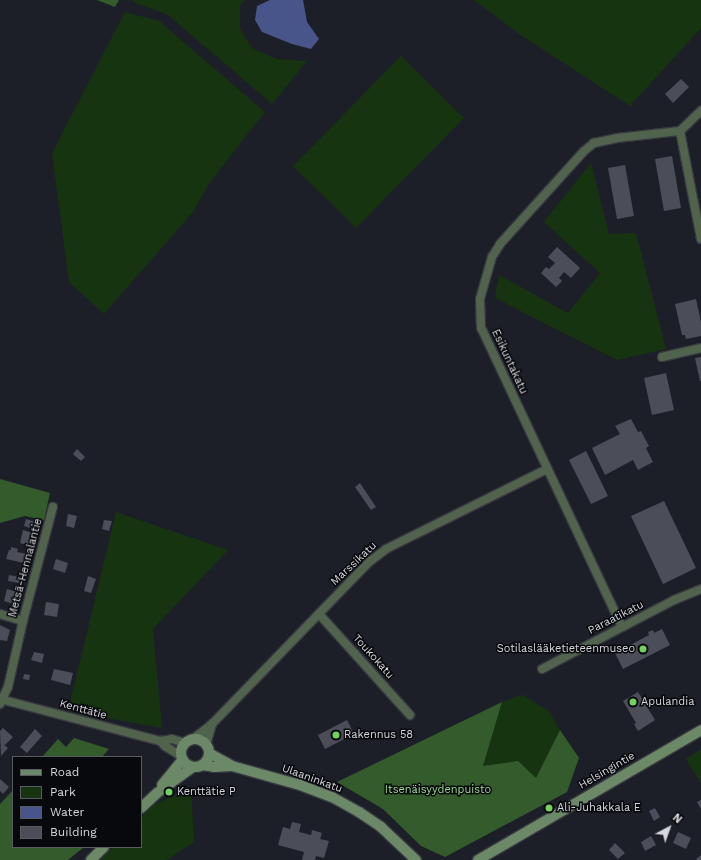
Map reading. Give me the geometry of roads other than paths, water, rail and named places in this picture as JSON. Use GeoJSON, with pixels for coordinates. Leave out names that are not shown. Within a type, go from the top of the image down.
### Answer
{"type":"FeatureCollection","features":[{"type":"Feature","properties":{"kind":"street"},"geometry":{"type":"LineString","coordinates":[[701,111],[680,131],[701,239]]}},
{"type":"Feature","properties":{"kind":"street","name":"Esikuntakatu"},"geometry":{"type":"LineString","coordinates":[[622,627],[481,328],[480,299],[492,257],[500,244],[584,151],[594,143],[617,138],[680,131]]}},
{"type":"Feature","properties":{"kind":"street"},"geometry":{"type":"LineString","coordinates":[[662,357],[701,348]]}},
{"type":"Feature","properties":{"kind":"street","name":"Marssikatu"},"geometry":{"type":"LineString","coordinates":[[189,741],[212,724],[369,562],[386,549],[547,469]]}},
{"type":"Feature","properties":{"kind":"street","name":"Metsä-Hennalantie"},"geometry":{"type":"LineString","coordinates":[[1,701],[8,687],[23,621],[53,507]]}},
{"type":"Feature","properties":{"kind":"street","name":"Paraatikatu"},"geometry":{"type":"LineString","coordinates":[[542,669],[622,627],[701,589]]}},
{"type":"Feature","properties":{"kind":"street"},"geometry":{"type":"LineString","coordinates":[[0,614],[23,621]]}},
{"type":"Feature","properties":{"kind":"street","name":"Toukokatu"},"geometry":{"type":"LineString","coordinates":[[319,614],[410,715]]}},
{"type":"Feature","properties":{"kind":"street","name":"Kenttätie"},"geometry":{"type":"LineString","coordinates":[[1,701],[160,741]]}},
{"type":"Feature","properties":{"kind":"street"},"geometry":{"type":"LineString","coordinates":[[142,807],[161,790],[206,762],[212,724]]}},
{"type":"Feature","properties":{"kind":"street","name":"Helsingintie"},"geometry":{"type":"LineString","coordinates":[[481,859],[701,730]]}},
{"type":"Feature","properties":{"kind":"street"},"geometry":{"type":"LineString","coordinates":[[160,741],[172,739],[202,741],[207,749],[232,766]]}},
{"type":"Feature","properties":{"kind":"street"},"geometry":{"type":"LineString","coordinates":[[160,741],[181,758],[185,764],[214,767],[232,766]]}},
{"type":"Feature","properties":{"kind":"street"},"geometry":{"type":"LineString","coordinates":[[161,790],[181,758],[182,746],[189,741]]}},
{"type":"Feature","properties":{"kind":"street","name":"Ulaaninkatu"},"geometry":{"type":"LineString","coordinates":[[232,766],[300,785],[332,797],[359,812],[381,827],[416,860]]}},
{"type":"Feature","properties":{"kind":"street","name":"Ulaaninkatu"},"geometry":{"type":"LineString","coordinates":[[397,842],[406,860]]}},
{"type":"Feature","properties":{"kind":"street"},"geometry":{"type":"LineString","coordinates":[[91,860],[103,848]]}},
{"type":"Feature","properties":{"kind":"water"},"geometry":{"type":"Polygon","coordinates":[[[270,0],[303,0],[307,22],[319,39],[311,49],[292,44],[262,32],[255,20],[257,6],[270,0]]]}},
{"type":"Feature","properties":{"kind":"place","name":"Sotilaslääketieteenmuseo"},"geometry":{"type":"Point","coordinates":[643,649]}},
{"type":"Feature","properties":{"kind":"place","name":"Apulandia"},"geometry":{"type":"Point","coordinates":[633,702]}},
{"type":"Feature","properties":{"kind":"place","name":"Rakennus 58"},"geometry":{"type":"Point","coordinates":[336,735]}},
{"type":"Feature","properties":{"kind":"place","name":"Kenttätie P"},"geometry":{"type":"Point","coordinates":[169,792]}},
{"type":"Feature","properties":{"kind":"place","name":"Ali-Juhakkala E"},"geometry":{"type":"Point","coordinates":[549,808]}},
{"type":"Feature","properties":{"kind":"park label","name":"Itsenäisyydenpuisto"},"geometry":{"type":"Point","coordinates":[438,790]}}]}
